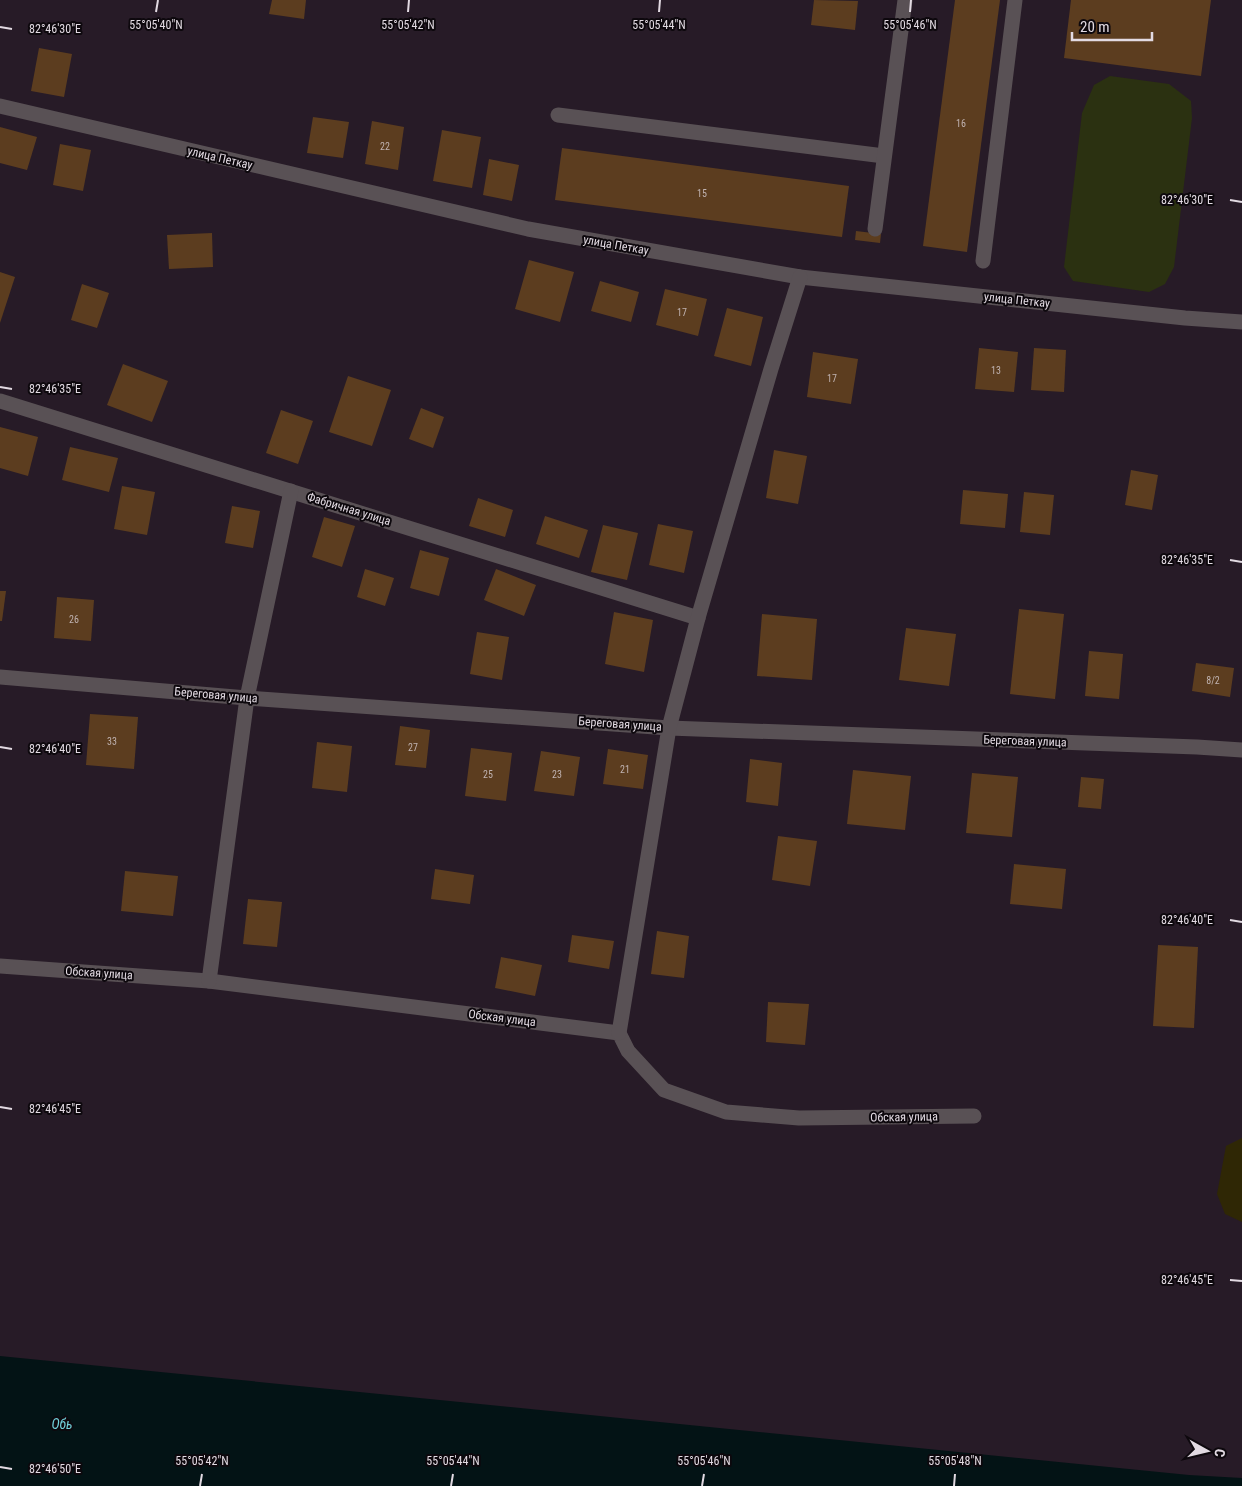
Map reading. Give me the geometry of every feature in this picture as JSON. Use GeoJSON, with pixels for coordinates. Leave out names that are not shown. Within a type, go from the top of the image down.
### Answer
{"type":"FeatureCollection","features":[{"type":"Feature","properties":{"kind":"street"},"geometry":{"type":"LineString","coordinates":[[875,229],[906,0]]}},
{"type":"Feature","properties":{"kind":"street"},"geometry":{"type":"LineString","coordinates":[[984,261],[1015,0]]}},
{"type":"Feature","properties":{"kind":"street","name":"улица Петкау"},"geometry":{"type":"LineString","coordinates":[[0,106],[528,229],[800,277],[1185,318],[1242,322]]}},
{"type":"Feature","properties":{"kind":"street"},"geometry":{"type":"LineString","coordinates":[[558,115],[884,156]]}},
{"type":"Feature","properties":{"kind":"street"},"geometry":{"type":"LineString","coordinates":[[619,1033],[669,728],[698,618],[800,277]]}},
{"type":"Feature","properties":{"kind":"street","name":"Фабричная улица"},"geometry":{"type":"LineString","coordinates":[[0,401],[698,618]]}},
{"type":"Feature","properties":{"kind":"street"},"geometry":{"type":"LineString","coordinates":[[209,981],[246,698],[290,491]]}},
{"type":"Feature","properties":{"kind":"street","name":"Береговая улица"},"geometry":{"type":"LineString","coordinates":[[0,677],[246,698],[669,728],[1242,750]]}},
{"type":"Feature","properties":{"kind":"street","name":"Обская улица"},"geometry":{"type":"LineString","coordinates":[[0,966],[209,981],[619,1033],[628,1051],[664,1090],[726,1112],[799,1118],[974,1116]]}},
{"type":"Feature","properties":{"kind":"green space"},"geometry":{"type":"Polygon","coordinates":[[[1110,76],[1169,84],[1191,101],[1192,118],[1174,267],[1165,284],[1149,292],[1073,281],[1064,267],[1082,113],[1094,85],[1110,76]]]}},
{"type":"Feature","properties":{"kind":"sand"},"geometry":{"type":"Polygon","coordinates":[[[1242,1138],[1242,1222],[1225,1214],[1217,1194],[1226,1146],[1242,1138]]]}},
{"type":"Feature","properties":{"kind":"water","name":"Обь"},"geometry":{"type":"Polygon","coordinates":[[[0,1356],[1189,1475],[1242,1478],[1242,1486],[0,1486],[0,1356]]]}},
{"type":"Feature","properties":{"kind":"building"},"geometry":{"type":"Polygon","coordinates":[[[272,0],[306,0],[304,19],[269,14],[272,0]]]}},
{"type":"Feature","properties":{"kind":"building"},"geometry":{"type":"Polygon","coordinates":[[[814,0],[858,1],[855,30],[811,25],[814,0]]]}},
{"type":"Feature","properties":{"kind":"building"},"geometry":{"type":"Polygon","coordinates":[[[955,0],[1000,0],[967,252],[923,246],[955,0]]]}},
{"type":"Feature","properties":{"kind":"building"},"geometry":{"type":"Polygon","coordinates":[[[1071,0],[1211,0],[1201,76],[1064,58],[1071,0]]]}},
{"type":"Feature","properties":{"kind":"building"},"geometry":{"type":"Polygon","coordinates":[[[39,48],[72,54],[64,97],[31,91],[39,48]]]}},
{"type":"Feature","properties":{"kind":"building"},"geometry":{"type":"Polygon","coordinates":[[[313,117],[349,122],[343,158],[307,153],[313,117]]]}},
{"type":"Feature","properties":{"kind":"building"},"geometry":{"type":"Polygon","coordinates":[[[372,121],[404,127],[398,170],[365,164],[372,121]]]}},
{"type":"Feature","properties":{"kind":"building"},"geometry":{"type":"Polygon","coordinates":[[[0,127],[37,137],[27,170],[0,163],[0,127]]]}},
{"type":"Feature","properties":{"kind":"building"},"geometry":{"type":"Polygon","coordinates":[[[442,130],[481,137],[472,188],[433,181],[442,130]]]}},
{"type":"Feature","properties":{"kind":"building"},"geometry":{"type":"Polygon","coordinates":[[[60,144],[91,150],[83,191],[53,185],[60,144]]]}},
{"type":"Feature","properties":{"kind":"building"},"geometry":{"type":"Polygon","coordinates":[[[562,148],[849,186],[842,237],[555,200],[562,148]]]}},
{"type":"Feature","properties":{"kind":"building"},"geometry":{"type":"Polygon","coordinates":[[[489,159],[519,165],[512,201],[483,195],[489,159]]]}},
{"type":"Feature","properties":{"kind":"building"},"geometry":{"type":"Polygon","coordinates":[[[856,231],[881,234],[880,243],[855,240],[856,231]]]}},
{"type":"Feature","properties":{"kind":"building"},"geometry":{"type":"Polygon","coordinates":[[[212,233],[213,267],[169,269],[167,235],[212,233]]]}},
{"type":"Feature","properties":{"kind":"building"},"geometry":{"type":"Polygon","coordinates":[[[529,260],[574,272],[560,322],[515,309],[529,260]]]}},
{"type":"Feature","properties":{"kind":"building"},"geometry":{"type":"Polygon","coordinates":[[[0,272],[15,277],[0,323],[0,272]]]}},
{"type":"Feature","properties":{"kind":"building"},"geometry":{"type":"Polygon","coordinates":[[[600,281],[639,292],[631,322],[591,311],[600,281]]]}},
{"type":"Feature","properties":{"kind":"building"},"geometry":{"type":"Polygon","coordinates":[[[82,284],[109,293],[97,328],[71,320],[82,284]]]}},
{"type":"Feature","properties":{"kind":"building"},"geometry":{"type":"Polygon","coordinates":[[[665,289],[707,299],[698,336],[656,325],[665,289]]]}},
{"type":"Feature","properties":{"kind":"building"},"geometry":{"type":"Polygon","coordinates":[[[727,308],[763,317],[751,366],[714,356],[727,308]]]}},
{"type":"Feature","properties":{"kind":"building"},"geometry":{"type":"Polygon","coordinates":[[[979,348],[1018,352],[1014,392],[975,389],[979,348]]]}},
{"type":"Feature","properties":{"kind":"building"},"geometry":{"type":"Polygon","coordinates":[[[1034,348],[1066,350],[1064,392],[1031,390],[1034,348]]]}},
{"type":"Feature","properties":{"kind":"building"},"geometry":{"type":"Polygon","coordinates":[[[813,352],[858,359],[851,404],[807,397],[813,352]]]}},
{"type":"Feature","properties":{"kind":"building"},"geometry":{"type":"Polygon","coordinates":[[[123,364],[168,381],[152,422],[107,405],[123,364]]]}},
{"type":"Feature","properties":{"kind":"building"},"geometry":{"type":"Polygon","coordinates":[[[348,376],[391,390],[372,446],[329,432],[348,376]]]}},
{"type":"Feature","properties":{"kind":"building"},"geometry":{"type":"Polygon","coordinates":[[[421,408],[444,417],[433,448],[409,439],[421,408]]]}},
{"type":"Feature","properties":{"kind":"building"},"geometry":{"type":"Polygon","coordinates":[[[281,410],[313,421],[298,464],[266,453],[281,410]]]}},
{"type":"Feature","properties":{"kind":"building"},"geometry":{"type":"Polygon","coordinates":[[[0,427],[38,437],[28,476],[0,468],[0,427]]]}},
{"type":"Feature","properties":{"kind":"building"},"geometry":{"type":"Polygon","coordinates":[[[70,447],[118,458],[109,492],[62,480],[70,447]]]}},
{"type":"Feature","properties":{"kind":"building"},"geometry":{"type":"Polygon","coordinates":[[[774,450],[807,456],[798,504],[766,498],[774,450]]]}},
{"type":"Feature","properties":{"kind":"building"},"geometry":{"type":"Polygon","coordinates":[[[1131,470],[1158,475],[1152,510],[1125,505],[1131,470]]]}},
{"type":"Feature","properties":{"kind":"building"},"geometry":{"type":"Polygon","coordinates":[[[122,486],[155,492],[147,535],[114,529],[122,486]]]}},
{"type":"Feature","properties":{"kind":"building"},"geometry":{"type":"Polygon","coordinates":[[[963,490],[1008,494],[1005,528],[960,524],[963,490]]]}},
{"type":"Feature","properties":{"kind":"building"},"geometry":{"type":"Polygon","coordinates":[[[1024,492],[1054,495],[1050,535],[1020,532],[1024,492]]]}},
{"type":"Feature","properties":{"kind":"building"},"geometry":{"type":"Polygon","coordinates":[[[478,498],[513,510],[505,537],[469,526],[478,498]]]}},
{"type":"Feature","properties":{"kind":"building"},"geometry":{"type":"Polygon","coordinates":[[[232,506],[260,511],[253,548],[225,543],[232,506]]]}},
{"type":"Feature","properties":{"kind":"building"},"geometry":{"type":"Polygon","coordinates":[[[545,516],[588,530],[579,558],[536,544],[545,516]]]}},
{"type":"Feature","properties":{"kind":"building"},"geometry":{"type":"Polygon","coordinates":[[[324,517],[355,526],[342,567],[312,557],[324,517]]]}},
{"type":"Feature","properties":{"kind":"building"},"geometry":{"type":"Polygon","coordinates":[[[658,524],[693,531],[684,573],[649,565],[658,524]]]}},
{"type":"Feature","properties":{"kind":"building"},"geometry":{"type":"Polygon","coordinates":[[[603,525],[638,533],[627,580],[591,572],[603,525]]]}},
{"type":"Feature","properties":{"kind":"building"},"geometry":{"type":"Polygon","coordinates":[[[420,550],[449,558],[439,596],[410,588],[420,550]]]}},
{"type":"Feature","properties":{"kind":"building"},"geometry":{"type":"Polygon","coordinates":[[[365,569],[394,578],[385,606],[357,597],[365,569]]]}},
{"type":"Feature","properties":{"kind":"building"},"geometry":{"type":"Polygon","coordinates":[[[496,569],[536,585],[524,616],[484,600],[496,569]]]}},
{"type":"Feature","properties":{"kind":"building"},"geometry":{"type":"Polygon","coordinates":[[[0,591],[6,591],[2,621],[0,621],[0,591]]]}},
{"type":"Feature","properties":{"kind":"building"},"geometry":{"type":"Polygon","coordinates":[[[57,597],[94,600],[91,641],[54,638],[57,597]]]}},
{"type":"Feature","properties":{"kind":"building"},"geometry":{"type":"Polygon","coordinates":[[[1019,609],[1064,614],[1055,699],[1010,694],[1019,609]]]}},
{"type":"Feature","properties":{"kind":"building"},"geometry":{"type":"Polygon","coordinates":[[[614,612],[653,620],[644,672],[605,664],[614,612]]]}},
{"type":"Feature","properties":{"kind":"building"},"geometry":{"type":"Polygon","coordinates":[[[762,614],[817,619],[812,680],[757,676],[762,614]]]}},
{"type":"Feature","properties":{"kind":"building"},"geometry":{"type":"Polygon","coordinates":[[[906,628],[956,634],[949,686],[899,680],[906,628]]]}},
{"type":"Feature","properties":{"kind":"building"},"geometry":{"type":"Polygon","coordinates":[[[477,632],[509,637],[502,680],[470,674],[477,632]]]}},
{"type":"Feature","properties":{"kind":"building"},"geometry":{"type":"Polygon","coordinates":[[[1089,651],[1123,654],[1119,699],[1085,696],[1089,651]]]}},
{"type":"Feature","properties":{"kind":"building"},"geometry":{"type":"Polygon","coordinates":[[[1196,663],[1234,668],[1230,697],[1192,691],[1196,663]]]}},
{"type":"Feature","properties":{"kind":"building"},"geometry":{"type":"Polygon","coordinates":[[[90,714],[138,717],[134,769],[86,765],[90,714]]]}},
{"type":"Feature","properties":{"kind":"building"},"geometry":{"type":"Polygon","coordinates":[[[400,726],[430,730],[426,768],[395,765],[400,726]]]}},
{"type":"Feature","properties":{"kind":"building"},"geometry":{"type":"Polygon","coordinates":[[[317,742],[352,746],[347,792],[312,788],[317,742]]]}},
{"type":"Feature","properties":{"kind":"building"},"geometry":{"type":"Polygon","coordinates":[[[471,748],[512,753],[506,801],[465,796],[471,748]]]}},
{"type":"Feature","properties":{"kind":"building"},"geometry":{"type":"Polygon","coordinates":[[[608,749],[648,755],[643,789],[603,784],[608,749]]]}},
{"type":"Feature","properties":{"kind":"building"},"geometry":{"type":"Polygon","coordinates":[[[541,751],[580,757],[574,796],[534,791],[541,751]]]}},
{"type":"Feature","properties":{"kind":"building"},"geometry":{"type":"Polygon","coordinates":[[[750,759],[782,763],[778,806],[746,802],[750,759]]]}},
{"type":"Feature","properties":{"kind":"building"},"geometry":{"type":"Polygon","coordinates":[[[853,770],[911,776],[905,830],[847,824],[853,770]]]}},
{"type":"Feature","properties":{"kind":"building"},"geometry":{"type":"Polygon","coordinates":[[[972,773],[1018,777],[1012,837],[966,833],[972,773]]]}},
{"type":"Feature","properties":{"kind":"building"},"geometry":{"type":"Polygon","coordinates":[[[1081,777],[1104,779],[1101,809],[1078,807],[1081,777]]]}},
{"type":"Feature","properties":{"kind":"building"},"geometry":{"type":"Polygon","coordinates":[[[778,836],[817,841],[810,886],[772,880],[778,836]]]}},
{"type":"Feature","properties":{"kind":"building"},"geometry":{"type":"Polygon","coordinates":[[[1014,864],[1066,869],[1062,909],[1010,904],[1014,864]]]}},
{"type":"Feature","properties":{"kind":"building"},"geometry":{"type":"Polygon","coordinates":[[[435,869],[474,875],[470,904],[431,899],[435,869]]]}},
{"type":"Feature","properties":{"kind":"building"},"geometry":{"type":"Polygon","coordinates":[[[125,871],[178,876],[173,916],[121,911],[125,871]]]}},
{"type":"Feature","properties":{"kind":"building"},"geometry":{"type":"Polygon","coordinates":[[[248,899],[282,902],[277,947],[243,944],[248,899]]]}},
{"type":"Feature","properties":{"kind":"building"},"geometry":{"type":"Polygon","coordinates":[[[657,931],[689,936],[684,978],[651,974],[657,931]]]}},
{"type":"Feature","properties":{"kind":"building"},"geometry":{"type":"Polygon","coordinates":[[[572,935],[614,941],[609,969],[568,962],[572,935]]]}},
{"type":"Feature","properties":{"kind":"building"},"geometry":{"type":"Polygon","coordinates":[[[1158,945],[1198,947],[1194,1028],[1153,1026],[1158,945]]]}},
{"type":"Feature","properties":{"kind":"building"},"geometry":{"type":"Polygon","coordinates":[[[501,957],[542,965],[535,996],[495,988],[501,957]]]}},
{"type":"Feature","properties":{"kind":"building"},"geometry":{"type":"Polygon","coordinates":[[[768,1002],[809,1004],[805,1045],[766,1042],[768,1002]]]}}]}
